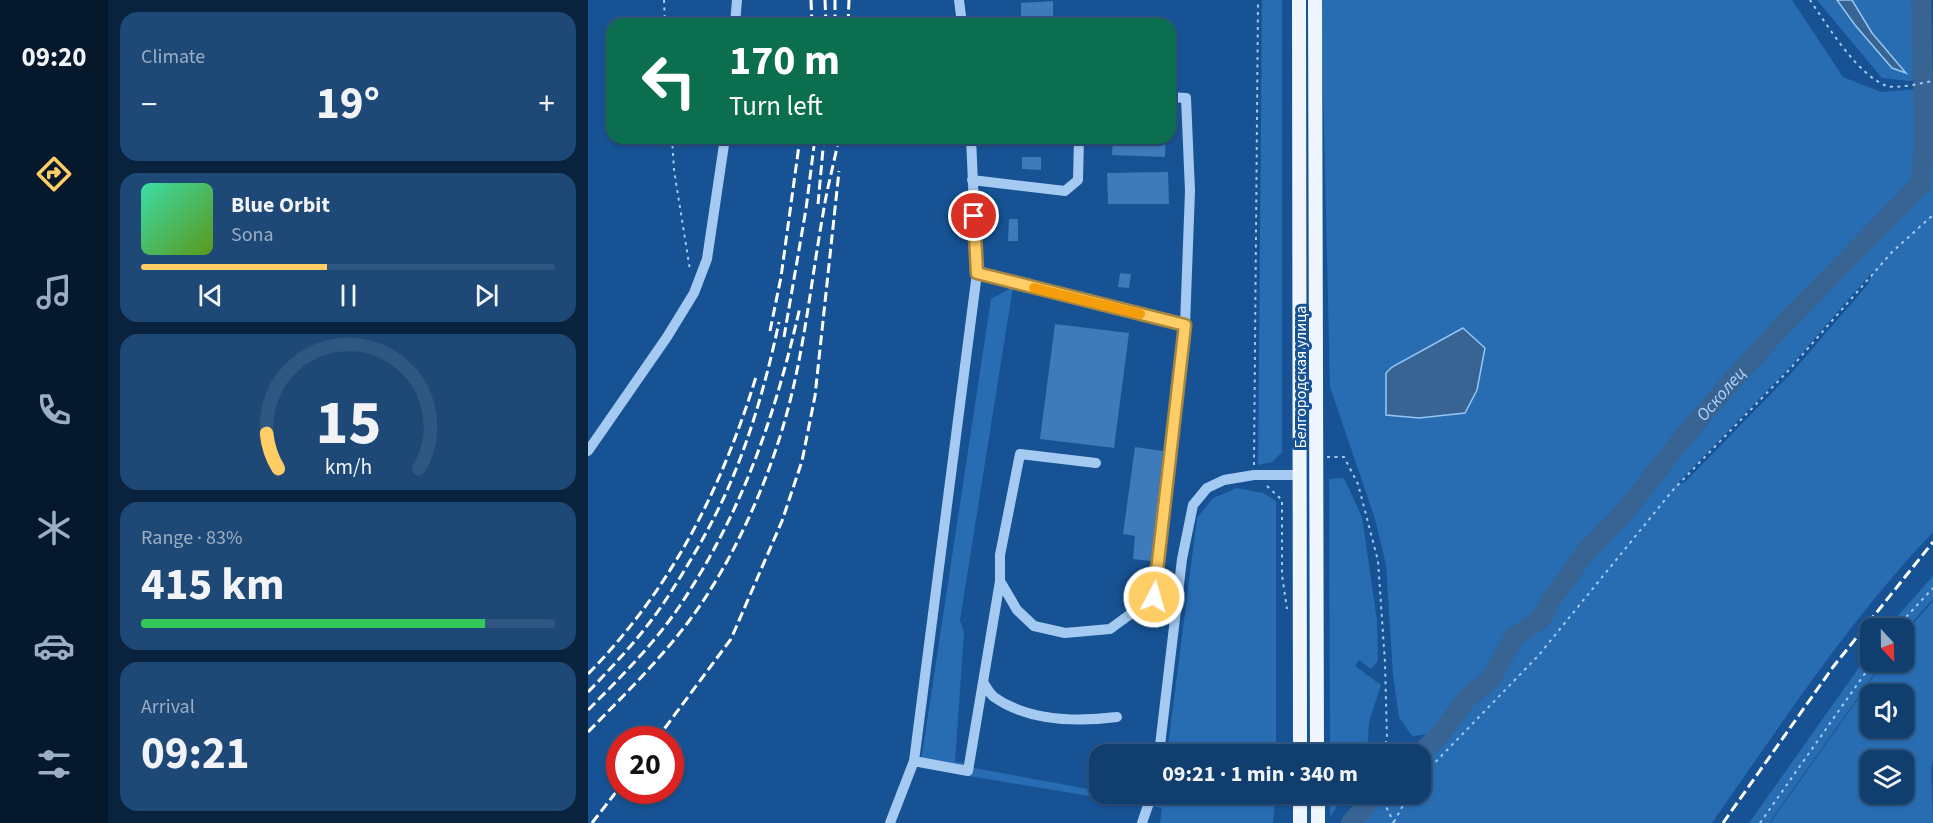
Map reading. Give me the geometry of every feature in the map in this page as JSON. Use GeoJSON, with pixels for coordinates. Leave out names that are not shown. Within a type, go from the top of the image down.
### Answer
{"type":"FeatureCollection","features":[{"type":"Feature","properties":{"kind":"main road","name":"Белгородская улица"},"geometry":{"type":"LineString","coordinates":[[1299,0],[1300,744]]}},
{"type":"Feature","properties":{"kind":"main road","name":"Белгородская улица"},"geometry":{"type":"LineString","coordinates":[[1315,0],[1317,744]]}},
{"type":"Feature","properties":{"kind":"main road"},"geometry":{"type":"LineString","coordinates":[[1299,475],[1317,475]]}},
{"type":"Feature","properties":{"kind":"main road"},"geometry":{"type":"LineString","coordinates":[[1300,804],[1300,823]]}},
{"type":"Feature","properties":{"kind":"main road"},"geometry":{"type":"LineString","coordinates":[[1318,804],[1318,823]]}},
{"type":"Feature","properties":{"kind":"lane"},"geometry":{"type":"LineString","coordinates":[[736,18],[737,0]]}},
{"type":"Feature","properties":{"kind":"lane"},"geometry":{"type":"LineString","coordinates":[[959,0],[961,18]]}},
{"type":"Feature","properties":{"kind":"lane"},"geometry":{"type":"LineString","coordinates":[[1000,580],[1017,610],[1034,626],[1065,633],[1110,630],[1154,597],[1185,325],[1190,191],[1186,98],[1176,98]]}},
{"type":"Feature","properties":{"kind":"lane"},"geometry":{"type":"LineString","coordinates":[[588,452],[667,337],[694,293],[707,259],[724,144]]}},
{"type":"Feature","properties":{"kind":"lane"},"geometry":{"type":"LineString","coordinates":[[890,823],[914,761],[977,273],[970,144]]}},
{"type":"Feature","properties":{"kind":"lane"},"geometry":{"type":"LineString","coordinates":[[972,180],[1065,190],[1078,180],[1079,144]]}},
{"type":"Feature","properties":{"kind":"lane"},"geometry":{"type":"LineString","coordinates":[[977,273],[1185,325]]}},
{"type":"Feature","properties":{"kind":"lane"},"geometry":{"type":"LineString","coordinates":[[914,761],[968,771],[1000,580],[1000,555],[1020,454],[1096,463]]}},
{"type":"Feature","properties":{"kind":"lane"},"geometry":{"type":"LineString","coordinates":[[1160,744],[1182,558],[1193,505],[1207,488],[1224,480],[1254,475],[1299,475]]}},
{"type":"Feature","properties":{"kind":"lane"},"geometry":{"type":"LineString","coordinates":[[983,682],[993,696],[1030,714],[1065,720],[1117,717]]}},
{"type":"Feature","properties":{"kind":"lane"},"geometry":{"type":"LineString","coordinates":[[1142,823],[1149,804]]}},
{"type":"Feature","properties":{"kind":"path"},"geometry":{"type":"LineString","coordinates":[[664,0],[665,18]]}},
{"type":"Feature","properties":{"kind":"path"},"geometry":{"type":"LineString","coordinates":[[1258,0],[1254,475],[1282,500],[1282,575],[1288,616]]}},
{"type":"Feature","properties":{"kind":"path"},"geometry":{"type":"LineString","coordinates":[[1810,0],[1845,50],[1865,73],[1888,87],[1933,81]]}},
{"type":"Feature","properties":{"kind":"path"},"geometry":{"type":"LineString","coordinates":[[672,144],[674,170],[691,271]]}},
{"type":"Feature","properties":{"kind":"path"},"geometry":{"type":"LineString","coordinates":[[1431,767],[1538,656],[1673,490],[1790,369],[1892,252],[1933,214]]}},
{"type":"Feature","properties":{"kind":"path"},"geometry":{"type":"LineString","coordinates":[[1317,457],[1344,457],[1358,484],[1378,561],[1385,663],[1387,728],[1385,744]]}},
{"type":"Feature","properties":{"kind":"path"},"geometry":{"type":"LineString","coordinates":[[1905,618],[1933,588]]}},
{"type":"Feature","properties":{"kind":"path"},"geometry":{"type":"LineString","coordinates":[[1760,823],[1866,672]]}},
{"type":"Feature","properties":{"kind":"path"},"geometry":{"type":"LineString","coordinates":[[1385,804],[1394,822]]}},
{"type":"Feature","properties":{"kind":"path"},"geometry":{"type":"LineString","coordinates":[[1394,822],[1404,804]]}},
{"type":"Feature","properties":{"kind":"shaded area"},"geometry":{"type":"Polygon","coordinates":[[[1262,0],[1282,0],[1282,452],[1272,462],[1258,465],[1262,0]]]}},
{"type":"Feature","properties":{"kind":"shaded area"},"geometry":{"type":"Polygon","coordinates":[[[1321,0],[1792,0],[1843,77],[1881,92],[1918,89],[1916,177],[1729,378],[1627,502],[1560,573],[1535,614],[1511,631],[1488,672],[1457,699],[1432,734],[1412,736],[1399,717],[1393,675],[1386,565],[1375,519],[1330,387],[1321,0]]]}},
{"type":"Feature","properties":{"kind":"shaded area"},"geometry":{"type":"Polygon","coordinates":[[[1817,0],[1837,0],[1892,68],[1905,72],[1872,33],[1852,0],[1923,0],[1933,75],[1910,81],[1882,78],[1817,0]]]}},
{"type":"Feature","properties":{"kind":"shaded area"},"geometry":{"type":"Polygon","coordinates":[[[1837,0],[1852,0],[1872,33],[1906,73],[1892,68],[1837,0]]]}},
{"type":"Feature","properties":{"kind":"shaded area"},"geometry":{"type":"Polygon","coordinates":[[[1933,89],[1933,532],[1845,636],[1712,823],[1355,823],[1371,804],[1431,804],[1431,747],[1440,739],[1470,699],[1490,685],[1515,640],[1543,623],[1544,618],[1587,555],[1632,508],[1679,447],[1785,327],[1925,186],[1933,89]],[[1874,270],[1789,368],[1677,484],[1684,483],[1794,370],[1868,284],[1874,270]]]}},
{"type":"Feature","properties":{"kind":"shaded area"},"geometry":{"type":"Polygon","coordinates":[[[1013,287],[960,620],[964,633],[955,762],[965,763],[969,767],[1089,789],[1089,796],[920,768],[991,299],[1013,287]]]}},
{"type":"Feature","properties":{"kind":"shaded area"},"geometry":{"type":"Polygon","coordinates":[[[1463,328],[1485,348],[1477,390],[1465,413],[1419,418],[1386,415],[1386,373],[1392,367],[1463,328]]]}},
{"type":"Feature","properties":{"kind":"shaded area"},"geometry":{"type":"Polygon","coordinates":[[[1344,478],[1362,517],[1377,620],[1378,661],[1371,669],[1359,660],[1355,666],[1381,685],[1369,722],[1368,744],[1330,744],[1329,479],[1344,478]]]}},
{"type":"Feature","properties":{"kind":"shaded area"},"geometry":{"type":"Polygon","coordinates":[[[1237,488],[1263,493],[1276,501],[1276,744],[1168,744],[1197,518],[1213,498],[1237,488]]]}},
{"type":"Feature","properties":{"kind":"shaded area"},"geometry":{"type":"Polygon","coordinates":[[[1933,576],[1933,599],[1914,621],[1914,618],[1896,618],[1933,576]]]}},
{"type":"Feature","properties":{"kind":"shaded area"},"geometry":{"type":"Polygon","coordinates":[[[1933,601],[1933,759],[1931,772],[1933,823],[1770,823],[1860,696],[1860,738],[1914,738],[1914,684],[1868,684],[1877,672],[1914,672],[1914,623],[1933,601]]]}},
{"type":"Feature","properties":{"kind":"shaded area"},"geometry":{"type":"Polygon","coordinates":[[[1860,666],[1860,672],[1876,672],[1867,684],[1860,684],[1860,694],[1769,823],[1749,823],[1860,666]]]}},
{"type":"Feature","properties":{"kind":"shaded area"},"geometry":{"type":"Polygon","coordinates":[[[1138,804],[1275,804],[1273,823],[1160,823],[1162,808],[1138,804]]]}},
{"type":"Feature","properties":{"kind":"shaded area"},"geometry":{"type":"Polygon","coordinates":[[[1330,804],[1338,804],[1330,817],[1330,804]]]}},
{"type":"Feature","properties":{"kind":"building"},"geometry":{"type":"Polygon","coordinates":[[[1053,1],[1053,18],[1021,18],[1021,3],[1053,1]]]}},
{"type":"Feature","properties":{"kind":"building"},"geometry":{"type":"Polygon","coordinates":[[[1113,144],[1166,144],[1165,157],[1112,155],[1113,144]]]}},
{"type":"Feature","properties":{"kind":"building"},"geometry":{"type":"Polygon","coordinates":[[[1022,157],[1041,157],[1041,170],[1022,169],[1022,157]]]}},
{"type":"Feature","properties":{"kind":"building"},"geometry":{"type":"Polygon","coordinates":[[[1168,172],[1169,204],[1108,204],[1107,173],[1168,172]]]}},
{"type":"Feature","properties":{"kind":"building"},"geometry":{"type":"Polygon","coordinates":[[[1009,219],[1018,219],[1018,241],[1008,241],[1009,219]]]}},
{"type":"Feature","properties":{"kind":"building"},"geometry":{"type":"Polygon","coordinates":[[[1120,273],[1131,274],[1129,288],[1118,287],[1120,273]]]}},
{"type":"Feature","properties":{"kind":"building"},"geometry":{"type":"Polygon","coordinates":[[[1055,324],[1129,333],[1114,448],[1040,439],[1055,324]]]}},
{"type":"Feature","properties":{"kind":"building"},"geometry":{"type":"Polygon","coordinates":[[[1135,447],[1163,451],[1151,561],[1133,559],[1135,536],[1123,534],[1135,447]]]}},
{"type":"Feature","properties":{"kind":"waterway","name":"Осколец"},"geometry":{"type":"LineString","coordinates":[[1430,744],[1468,697],[1491,679],[1514,637],[1541,619],[1551,600],[1585,553],[1630,506],[1677,445],[1731,382],[1783,325],[1921,184],[1924,137],[1921,0]]}},
{"type":"Feature","properties":{"kind":"waterway","name":"Осколец"},"geometry":{"type":"LineString","coordinates":[[1351,823],[1367,804]]}},
{"type":"Feature","properties":{"kind":"railway"},"geometry":{"type":"LineString","coordinates":[[811,0],[812,18]]}},
{"type":"Feature","properties":{"kind":"railway"},"geometry":{"type":"LineString","coordinates":[[825,0],[826,18]]}},
{"type":"Feature","properties":{"kind":"railway"},"geometry":{"type":"LineString","coordinates":[[835,0],[835,18]]}},
{"type":"Feature","properties":{"kind":"railway"},"geometry":{"type":"LineString","coordinates":[[848,18],[849,0]]}},
{"type":"Feature","properties":{"kind":"railway"},"geometry":{"type":"LineString","coordinates":[[770,331],[781,277],[799,144]]}},
{"type":"Feature","properties":{"kind":"railway"},"geometry":{"type":"LineString","coordinates":[[784,337],[806,209],[814,144]]}},
{"type":"Feature","properties":{"kind":"railway"},"geometry":{"type":"LineString","coordinates":[[818,204],[823,144]]}},
{"type":"Feature","properties":{"kind":"railway"},"geometry":{"type":"LineString","coordinates":[[588,732],[653,664],[689,621],[719,575],[746,525],[768,472],[792,395],[838,144]]}},
{"type":"Feature","properties":{"kind":"railway"},"geometry":{"type":"LineString","coordinates":[[666,726],[731,639],[782,521],[802,461],[815,396],[839,171]]}},
{"type":"Feature","properties":{"kind":"railway"},"geometry":{"type":"LineString","coordinates":[[588,710],[636,661],[669,621],[721,536],[754,463],[779,387],[800,307]]}},
{"type":"Feature","properties":{"kind":"railway"},"geometry":{"type":"LineString","coordinates":[[588,692],[630,647],[658,611],[685,570],[710,525],[747,441],[765,381],[779,322]]}},
{"type":"Feature","properties":{"kind":"railway"},"geometry":{"type":"LineString","coordinates":[[588,674],[645,607],[690,536],[727,459],[756,377]]}},
{"type":"Feature","properties":{"kind":"railway"},"geometry":{"type":"LineString","coordinates":[[1723,823],[1833,667],[1933,542]]}},
{"type":"Feature","properties":{"kind":"railway"},"geometry":{"type":"LineString","coordinates":[[592,823],[607,804]]}},
{"type":"Feature","properties":{"kind":"slow traffic"},"geometry":{"type":"LineString","coordinates":[[1034,288],[1140,314]]}},
{"type":"Feature","properties":{"kind":"route"},"geometry":{"type":"LineString","coordinates":[[974,216],[977,273],[1185,325],[1154,597]]}}]}
